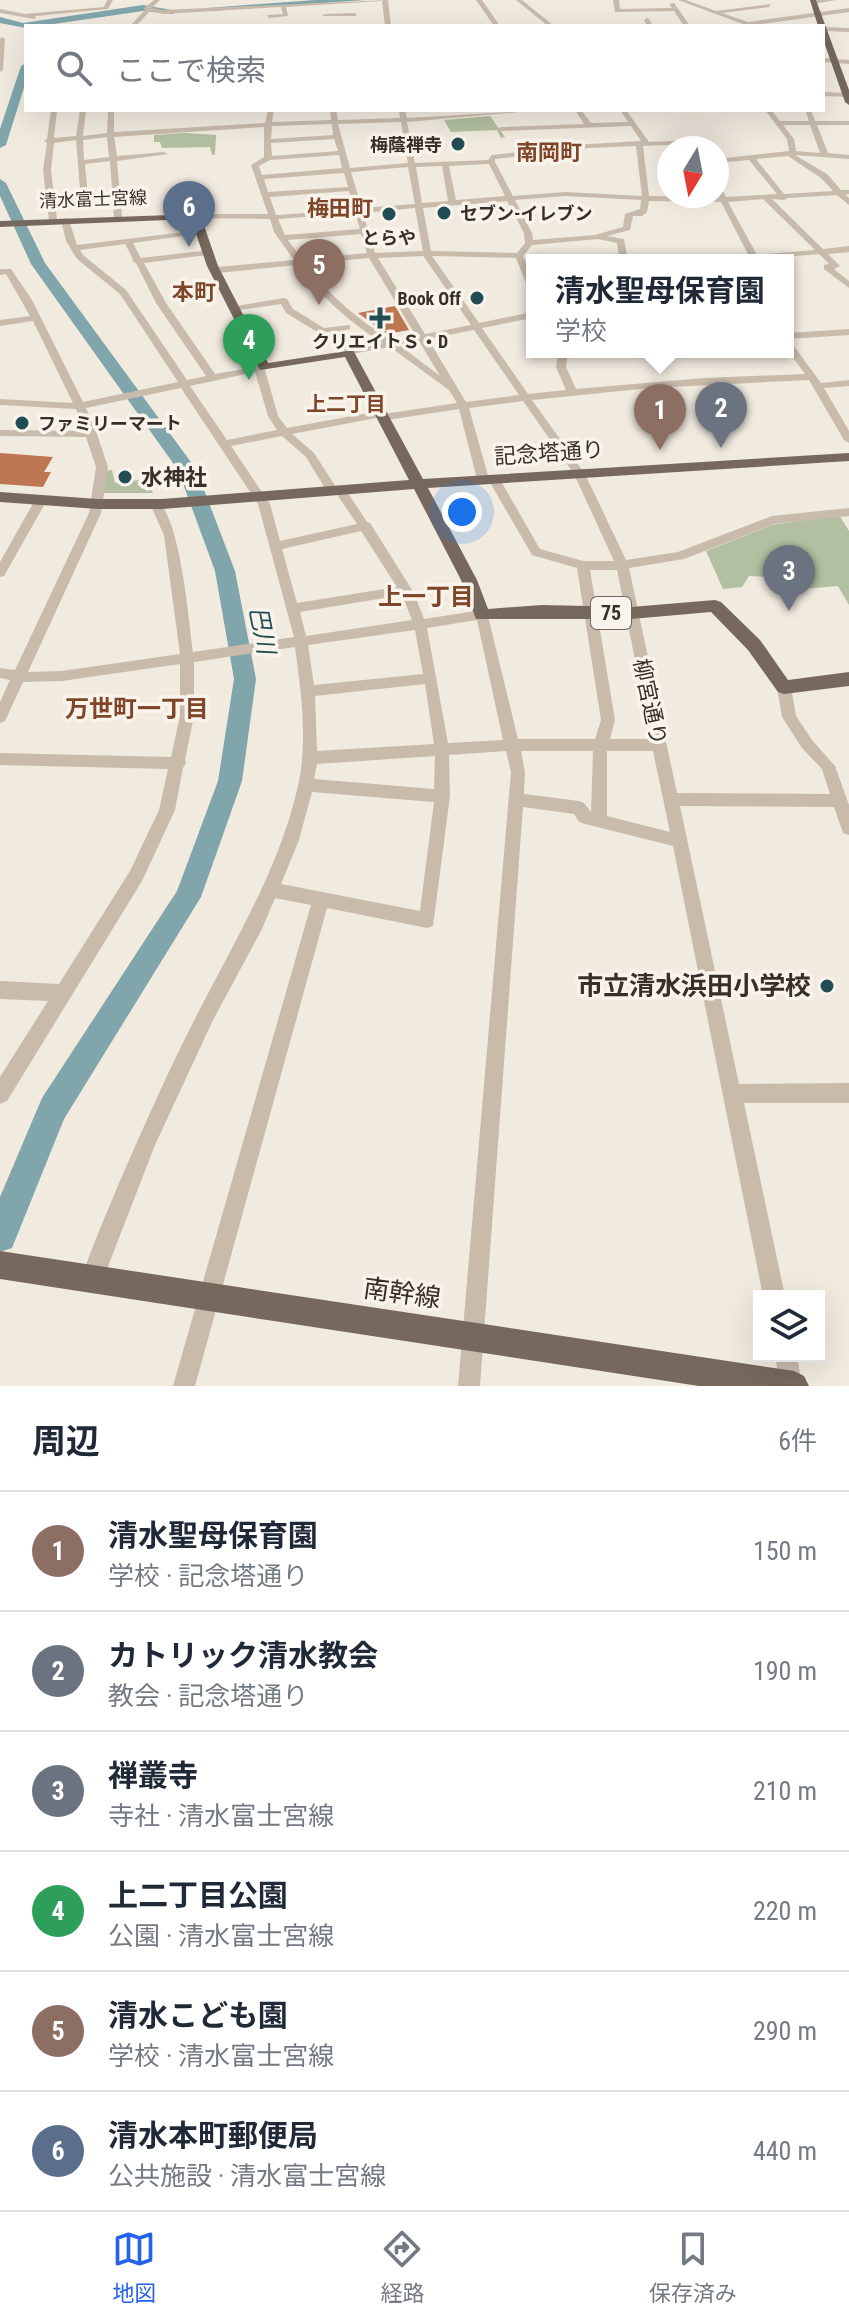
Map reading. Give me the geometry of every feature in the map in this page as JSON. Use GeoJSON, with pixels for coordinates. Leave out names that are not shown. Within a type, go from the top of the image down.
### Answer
{"type":"FeatureCollection","features":[{"type":"Feature","properties":{"kind":"main road"},"geometry":{"type":"LineString","coordinates":[[825,38],[848,97]]}},
{"type":"Feature","properties":{"kind":"main road"},"geometry":{"type":"LineString","coordinates":[[196,216],[198,232],[261,367],[349,353],[469,580],[482,615]]}},
{"type":"Feature","properties":{"kind":"main road","name":"清水富士宮線"},"geometry":{"type":"LineString","coordinates":[[0,224],[196,216]]}},
{"type":"Feature","properties":{"kind":"main road","name":"記念塔通り"},"geometry":{"type":"LineString","coordinates":[[0,497],[98,504],[159,504],[489,479],[849,457]]}},
{"type":"Feature","properties":{"kind":"main road","name":"75"},"geometry":{"type":"LineString","coordinates":[[482,615],[631,613],[715,606],[754,645],[784,687]]}},
{"type":"Feature","properties":{"kind":"main road"},"geometry":{"type":"LineString","coordinates":[[784,687],[849,679]]}},
{"type":"Feature","properties":{"kind":"main road","name":"南幹線"},"geometry":{"type":"LineString","coordinates":[[0,1265],[792,1386]]}},
{"type":"Feature","properties":{"kind":"street"},"geometry":{"type":"LineString","coordinates":[[0,11],[59,18],[106,8],[110,0]]}},
{"type":"Feature","properties":{"kind":"street"},"geometry":{"type":"LineString","coordinates":[[279,3],[336,0]]}},
{"type":"Feature","properties":{"kind":"street"},"geometry":{"type":"LineString","coordinates":[[140,4],[170,12],[266,3],[383,0],[388,24]]}},
{"type":"Feature","properties":{"kind":"street"},"geometry":{"type":"LineString","coordinates":[[479,0],[496,24]]}},
{"type":"Feature","properties":{"kind":"street"},"geometry":{"type":"LineString","coordinates":[[519,0],[549,24]]}},
{"type":"Feature","properties":{"kind":"street"},"geometry":{"type":"LineString","coordinates":[[616,0],[617,11],[676,9]]}},
{"type":"Feature","properties":{"kind":"street"},"geometry":{"type":"LineString","coordinates":[[674,0],[672,4],[686,24]]}},
{"type":"Feature","properties":{"kind":"street"},"geometry":{"type":"LineString","coordinates":[[681,0],[748,24]]}},
{"type":"Feature","properties":{"kind":"street"},"geometry":{"type":"LineString","coordinates":[[756,24],[795,17],[833,0]]}},
{"type":"Feature","properties":{"kind":"street"},"geometry":{"type":"LineString","coordinates":[[320,1],[326,24]]}},
{"type":"Feature","properties":{"kind":"street"},"geometry":{"type":"LineString","coordinates":[[717,12],[769,2],[795,17]]}},
{"type":"Feature","properties":{"kind":"street"},"geometry":{"type":"LineString","coordinates":[[266,3],[272,24]]}},
{"type":"Feature","properties":{"kind":"street"},"geometry":{"type":"LineString","coordinates":[[269,16],[286,15],[279,3]]}},
{"type":"Feature","properties":{"kind":"street"},"geometry":{"type":"LineString","coordinates":[[303,4],[306,14]]}},
{"type":"Feature","properties":{"kind":"street"},"geometry":{"type":"LineString","coordinates":[[720,4],[732,10]]}},
{"type":"Feature","properties":{"kind":"street"},"geometry":{"type":"LineString","coordinates":[[815,6],[849,4]]}},
{"type":"Feature","properties":{"kind":"street"},"geometry":{"type":"LineString","coordinates":[[135,24],[151,5]]}},
{"type":"Feature","properties":{"kind":"street"},"geometry":{"type":"LineString","coordinates":[[815,6],[849,10]]}},
{"type":"Feature","properties":{"kind":"street"},"geometry":{"type":"LineString","coordinates":[[165,19],[170,12]]}},
{"type":"Feature","properties":{"kind":"street"},"geometry":{"type":"LineString","coordinates":[[315,13],[355,15]]}},
{"type":"Feature","properties":{"kind":"street"},"geometry":{"type":"LineString","coordinates":[[825,28],[849,30]]}},
{"type":"Feature","properties":{"kind":"street"},"geometry":{"type":"LineString","coordinates":[[0,69],[2,39]]}},
{"type":"Feature","properties":{"kind":"street"},"geometry":{"type":"LineString","coordinates":[[825,60],[849,62]]}},
{"type":"Feature","properties":{"kind":"street"},"geometry":{"type":"LineString","coordinates":[[825,94],[848,97]]}},
{"type":"Feature","properties":{"kind":"street"},"geometry":{"type":"LineString","coordinates":[[54,112],[47,170],[56,220],[89,267],[123,292],[149,329],[255,496],[277,546],[293,608],[308,691],[310,758],[291,840],[271,890],[148,1139],[99,1257],[86,1278]]}},
{"type":"Feature","properties":{"kind":"street"},"geometry":{"type":"LineString","coordinates":[[83,112],[79,138],[83,187]]}},
{"type":"Feature","properties":{"kind":"street"},"geometry":{"type":"LineString","coordinates":[[111,112],[119,193],[118,217]]}},
{"type":"Feature","properties":{"kind":"street"},"geometry":{"type":"LineString","coordinates":[[207,112],[207,127]]}},
{"type":"Feature","properties":{"kind":"street"},"geometry":{"type":"LineString","coordinates":[[268,158],[271,112]]}},
{"type":"Feature","properties":{"kind":"street"},"geometry":{"type":"LineString","coordinates":[[333,112],[341,153],[371,255],[463,405],[489,479],[536,552],[583,565],[622,565],[683,555],[772,520],[849,512]]}},
{"type":"Feature","properties":{"kind":"street","name":"柳宮通り"},"geometry":{"type":"LineString","coordinates":[[402,112],[426,253],[579,474],[622,565],[773,1290]]}},
{"type":"Feature","properties":{"kind":"street"},"geometry":{"type":"LineString","coordinates":[[48,141],[207,127],[403,120],[455,113],[495,112],[508,142],[508,155]]}},
{"type":"Feature","properties":{"kind":"street"},"geometry":{"type":"LineString","coordinates":[[579,112],[589,126]]}},
{"type":"Feature","properties":{"kind":"street"},"geometry":{"type":"LineString","coordinates":[[529,243],[595,237],[627,228],[629,214],[639,214],[646,198],[643,143],[624,112]]}},
{"type":"Feature","properties":{"kind":"street"},"geometry":{"type":"LineString","coordinates":[[770,112],[790,139],[790,154]]}},
{"type":"Feature","properties":{"kind":"street"},"geometry":{"type":"LineString","coordinates":[[809,112],[825,156]]}},
{"type":"Feature","properties":{"kind":"street"},"geometry":{"type":"LineString","coordinates":[[779,123],[849,123]]}},
{"type":"Feature","properties":{"kind":"street"},"geometry":{"type":"LineString","coordinates":[[501,129],[631,124]]}},
{"type":"Feature","properties":{"kind":"street"},"geometry":{"type":"LineString","coordinates":[[268,141],[337,137]]}},
{"type":"Feature","properties":{"kind":"street"},"geometry":{"type":"LineString","coordinates":[[519,256],[529,243],[528,233],[491,162],[492,157],[657,143]]}},
{"type":"Feature","properties":{"kind":"street"},"geometry":{"type":"LineString","coordinates":[[341,153],[268,158],[255,165],[272,217],[299,263],[359,324],[454,391]]}},
{"type":"Feature","properties":{"kind":"street"},"geometry":{"type":"LineString","coordinates":[[82,162],[164,154]]}},
{"type":"Feature","properties":{"kind":"street"},"geometry":{"type":"LineString","coordinates":[[790,154],[846,193],[849,203]]}},
{"type":"Feature","properties":{"kind":"street"},"geometry":{"type":"LineString","coordinates":[[729,160],[790,154],[849,157]]}},
{"type":"Feature","properties":{"kind":"street"},"geometry":{"type":"LineString","coordinates":[[751,158],[784,198]]}},
{"type":"Feature","properties":{"kind":"street"},"geometry":{"type":"LineString","coordinates":[[259,177],[491,162]]}},
{"type":"Feature","properties":{"kind":"street"},"geometry":{"type":"LineString","coordinates":[[445,164],[452,201]]}},
{"type":"Feature","properties":{"kind":"street"},"geometry":{"type":"LineString","coordinates":[[264,195],[352,189]]}},
{"type":"Feature","properties":{"kind":"street"},"geometry":{"type":"LineString","coordinates":[[729,201],[846,193]]}},
{"type":"Feature","properties":{"kind":"street"},"geometry":{"type":"LineString","coordinates":[[196,216],[272,217],[565,194],[657,198]]}},
{"type":"Feature","properties":{"kind":"street"},"geometry":{"type":"LineString","coordinates":[[768,199],[836,266],[827,267],[849,285]]}},
{"type":"Feature","properties":{"kind":"street"},"geometry":{"type":"LineString","coordinates":[[728,208],[751,254]]}},
{"type":"Feature","properties":{"kind":"street"},"geometry":{"type":"LineString","coordinates":[[283,238],[364,231]]}},
{"type":"Feature","properties":{"kind":"street"},"geometry":{"type":"LineString","coordinates":[[75,248],[198,232]]}},
{"type":"Feature","properties":{"kind":"street"},"geometry":{"type":"LineString","coordinates":[[595,237],[621,241],[623,254]]}},
{"type":"Feature","properties":{"kind":"street"},"geometry":{"type":"LineString","coordinates":[[128,241],[136,261],[212,377]]}},
{"type":"Feature","properties":{"kind":"street"},"geometry":{"type":"LineString","coordinates":[[794,255],[849,249]]}},
{"type":"Feature","properties":{"kind":"street"},"geometry":{"type":"LineString","coordinates":[[136,261],[207,252]]}},
{"type":"Feature","properties":{"kind":"street"},"geometry":{"type":"LineString","coordinates":[[217,270],[371,255],[519,256]]}},
{"type":"Feature","properties":{"kind":"street"},"geometry":{"type":"LineString","coordinates":[[519,256],[526,273]]}},
{"type":"Feature","properties":{"kind":"street"},"geometry":{"type":"LineString","coordinates":[[0,272],[8,271],[36,318],[80,406],[102,467],[98,504],[0,717]]}},
{"type":"Feature","properties":{"kind":"street"},"geometry":{"type":"LineString","coordinates":[[236,309],[284,301],[289,311],[322,331],[359,324]]}},
{"type":"Feature","properties":{"kind":"street"},"geometry":{"type":"LineString","coordinates":[[340,328],[349,353],[425,340],[526,316]]}},
{"type":"Feature","properties":{"kind":"street"},"geometry":{"type":"LineString","coordinates":[[0,323],[36,318]]}},
{"type":"Feature","properties":{"kind":"street"},"geometry":{"type":"LineString","coordinates":[[149,329],[174,322]]}},
{"type":"Feature","properties":{"kind":"street"},"geometry":{"type":"LineString","coordinates":[[794,336],[849,332]]}},
{"type":"Feature","properties":{"kind":"street"},"geometry":{"type":"LineString","coordinates":[[794,352],[815,381],[849,440]]}},
{"type":"Feature","properties":{"kind":"street"},"geometry":{"type":"LineString","coordinates":[[562,358],[561,367],[572,391]]}},
{"type":"Feature","properties":{"kind":"street"},"geometry":{"type":"LineString","coordinates":[[0,402],[80,406],[261,367],[269,407],[283,431],[310,455],[366,526],[406,590],[420,624],[442,752],[442,796],[427,920],[271,890]]}},
{"type":"Feature","properties":{"kind":"street"},"geometry":{"type":"LineString","coordinates":[[222,444],[380,416],[572,391],[705,379],[849,383]]}},
{"type":"Feature","properties":{"kind":"street"},"geometry":{"type":"LineString","coordinates":[[0,433],[92,434]]}},
{"type":"Feature","properties":{"kind":"street"},"geometry":{"type":"LineString","coordinates":[[0,573],[41,500]]}},
{"type":"Feature","properties":{"kind":"street"},"geometry":{"type":"LineString","coordinates":[[0,1094],[151,849],[167,810],[187,716],[190,656],[170,535],[159,504]]}},
{"type":"Feature","properties":{"kind":"street"},"geometry":{"type":"LineString","coordinates":[[277,546],[366,526]]}},
{"type":"Feature","properties":{"kind":"street"},"geometry":{"type":"LineString","coordinates":[[583,565],[608,720],[600,747],[599,819]]}},
{"type":"Feature","properties":{"kind":"street"},"geometry":{"type":"LineString","coordinates":[[293,608],[406,590]]}},
{"type":"Feature","properties":{"kind":"street"},"geometry":{"type":"LineString","coordinates":[[0,673],[62,676],[482,615],[518,772],[469,1386]]}},
{"type":"Feature","properties":{"kind":"street"},"geometry":{"type":"LineString","coordinates":[[308,691],[431,678]]}},
{"type":"Feature","properties":{"kind":"street"},"geometry":{"type":"LineString","coordinates":[[784,687],[789,717],[807,744],[828,766],[849,828]]}},
{"type":"Feature","properties":{"kind":"street"},"geometry":{"type":"LineString","coordinates":[[310,758],[442,752],[513,745],[660,745]]}},
{"type":"Feature","properties":{"kind":"street"},"geometry":{"type":"LineString","coordinates":[[0,759],[179,763]]}},
{"type":"Feature","properties":{"kind":"street"},"geometry":{"type":"LineString","coordinates":[[306,785],[442,796]]}},
{"type":"Feature","properties":{"kind":"street"},"geometry":{"type":"LineString","coordinates":[[516,799],[579,808],[585,817],[679,841]]}},
{"type":"Feature","properties":{"kind":"street"},"geometry":{"type":"LineString","coordinates":[[670,799],[839,801]]}},
{"type":"Feature","properties":{"kind":"street"},"geometry":{"type":"LineString","coordinates":[[184,1386],[206,1297],[321,901]]}},
{"type":"Feature","properties":{"kind":"street"},"geometry":{"type":"LineString","coordinates":[[0,990],[64,993]]}},
{"type":"Feature","properties":{"kind":"street"},"geometry":{"type":"LineString","coordinates":[[732,1094],[849,1093]]}},
{"type":"Feature","properties":{"kind":"street"},"geometry":{"type":"LineString","coordinates":[[787,1362],[792,1386]]}},
{"type":"Feature","properties":{"kind":"green space"},"geometry":{"type":"Polygon","coordinates":[[[490,116],[505,137],[501,138],[497,130],[451,132],[444,120],[490,116]]]}},
{"type":"Feature","properties":{"kind":"green space"},"geometry":{"type":"Polygon","coordinates":[[[154,135],[216,135],[215,155],[212,155],[210,147],[162,148],[160,142],[154,142],[154,135]]]}},
{"type":"Feature","properties":{"kind":"green space"},"geometry":{"type":"Polygon","coordinates":[[[112,470],[115,483],[147,479],[153,493],[104,493],[105,471],[112,470]]]}},
{"type":"Feature","properties":{"kind":"green space"},"geometry":{"type":"Polygon","coordinates":[[[839,515],[849,531],[849,605],[838,586],[802,589],[797,580],[775,583],[771,577],[749,576],[742,587],[723,589],[706,551],[772,525],[839,515]]]}},
{"type":"Feature","properties":{"kind":"building","name":"クリエイトＳ・D"},"geometry":{"type":"Polygon","coordinates":[[[395,306],[409,330],[387,334],[358,313],[395,306]]]}},
{"type":"Feature","properties":{"kind":"building"},"geometry":{"type":"Polygon","coordinates":[[[0,453],[53,457],[44,472],[51,472],[43,487],[0,484],[0,453]]]}},
{"type":"Feature","properties":{"kind":"waterway"},"geometry":{"type":"LineString","coordinates":[[211,8],[362,0]]}},
{"type":"Feature","properties":{"kind":"waterway"},"geometry":{"type":"LineString","coordinates":[[31,24],[143,8],[173,11]]}},
{"type":"Feature","properties":{"kind":"waterway","name":"巴川"},"geometry":{"type":"LineString","coordinates":[[0,20],[24,25]]}},
{"type":"Feature","properties":{"kind":"waterway","name":"巴川"},"geometry":{"type":"LineString","coordinates":[[0,145],[24,72]]}},
{"type":"Feature","properties":{"kind":"waterway","name":"巴川"},"geometry":{"type":"LineString","coordinates":[[0,183],[38,264],[187,469],[225,571],[245,679],[230,781],[188,897],[53,1109],[0,1236]]}},
{"type":"Feature","properties":{"kind":"place","name":"梅蔭禅寺"},"geometry":{"type":"Point","coordinates":[458,144]}},
{"type":"Feature","properties":{"kind":"place","name":"セブン-イレブン"},"geometry":{"type":"Point","coordinates":[444,213]}},
{"type":"Feature","properties":{"kind":"place","name":"とらや"},"geometry":{"type":"Point","coordinates":[389,214]}},
{"type":"Feature","properties":{"kind":"place","name":"清水本町郵便局"},"geometry":{"type":"Point","coordinates":[189,247]}},
{"type":"Feature","properties":{"kind":"place","name":"Book Off"},"geometry":{"type":"Point","coordinates":[477,298]}},
{"type":"Feature","properties":{"kind":"place","name":"清水こども園"},"geometry":{"type":"Point","coordinates":[319,305]}},
{"type":"Feature","properties":{"kind":"place","name":"クリエイトＳ・D"},"geometry":{"type":"Point","coordinates":[380,318]}},
{"type":"Feature","properties":{"kind":"place","name":"上二丁目公園"},"geometry":{"type":"Point","coordinates":[249,380]}},
{"type":"Feature","properties":{"kind":"place","name":"ファミリーマート"},"geometry":{"type":"Point","coordinates":[22,423]}},
{"type":"Feature","properties":{"kind":"place","name":"カトリック清水教会"},"geometry":{"type":"Point","coordinates":[721,448]}},
{"type":"Feature","properties":{"kind":"place","name":"清水聖母保育園"},"geometry":{"type":"Point","coordinates":[660,450]}},
{"type":"Feature","properties":{"kind":"place","name":"水神社"},"geometry":{"type":"Point","coordinates":[125,477]}},
{"type":"Feature","properties":{"kind":"place","name":"禅叢寺"},"geometry":{"type":"Point","coordinates":[789,611]}},
{"type":"Feature","properties":{"kind":"place","name":"市立清水浜田小学校"},"geometry":{"type":"Point","coordinates":[827,986]}},
{"type":"Feature","properties":{"kind":"district","name":"南岡町"},"geometry":{"type":"Point","coordinates":[549,152]}},
{"type":"Feature","properties":{"kind":"district","name":"梅田町"},"geometry":{"type":"Point","coordinates":[340,208]}},
{"type":"Feature","properties":{"kind":"district","name":"本町"},"geometry":{"type":"Point","coordinates":[194,292]}},
{"type":"Feature","properties":{"kind":"district","name":"上二丁目"},"geometry":{"type":"Point","coordinates":[346,404]}},
{"type":"Feature","properties":{"kind":"district","name":"上一丁目"},"geometry":{"type":"Point","coordinates":[426,597]}},
{"type":"Feature","properties":{"kind":"district","name":"万世町一丁目"},"geometry":{"type":"Point","coordinates":[137,709]}}]}
